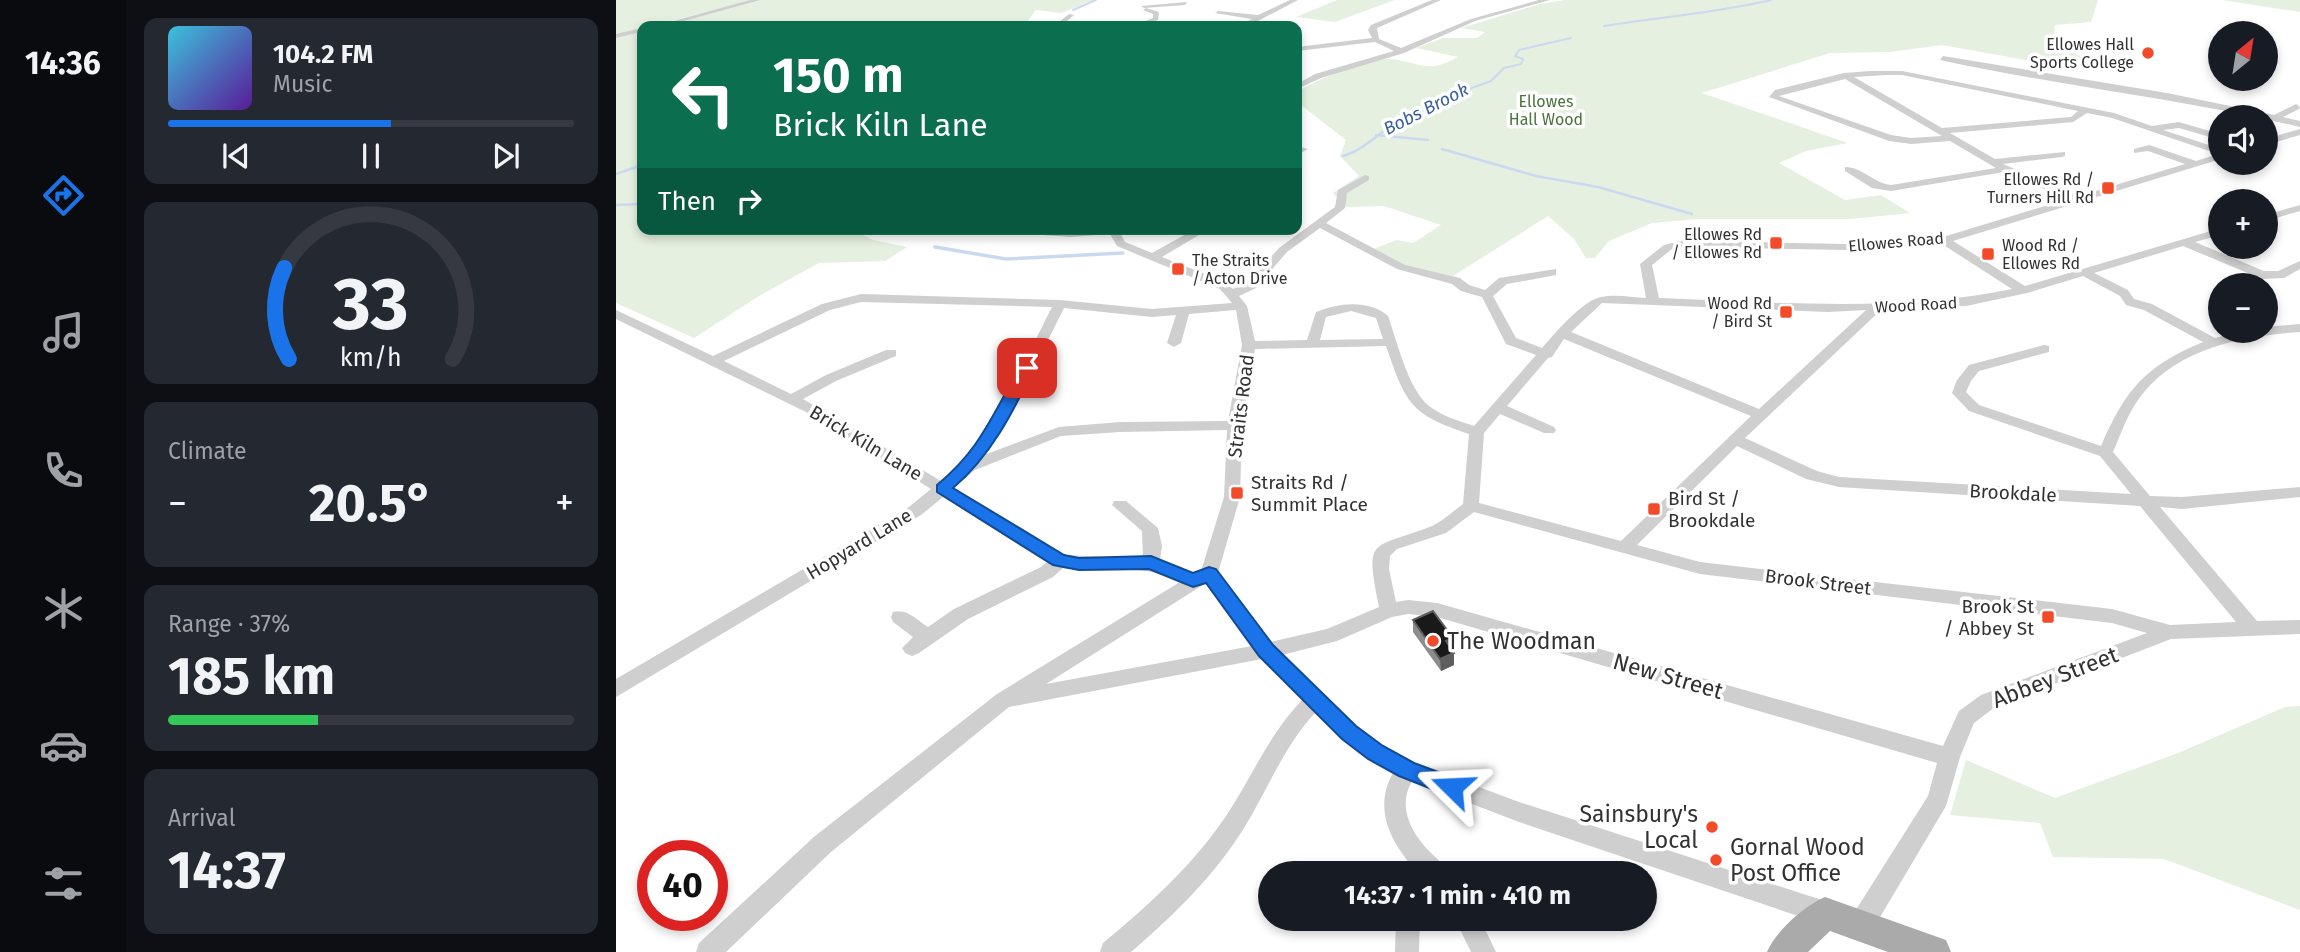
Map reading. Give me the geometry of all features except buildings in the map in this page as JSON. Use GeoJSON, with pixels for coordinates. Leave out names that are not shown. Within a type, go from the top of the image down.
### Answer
{"type":"FeatureCollection","features":[{"type":"Feature","properties":{"kind":"main road"},"geometry":{"type":"LineString","coordinates":[[1784,952],[1825,913],[1934,952]]}},
{"type":"Feature","properties":{"kind":"street"},"geometry":{"type":"LineString","coordinates":[[678,21],[758,0]]}},
{"type":"Feature","properties":{"kind":"street"},"geometry":{"type":"LineString","coordinates":[[1251,21],[1295,0]]}},
{"type":"Feature","properties":{"kind":"street"},"geometry":{"type":"LineString","coordinates":[[1376,40],[1372,30],[1377,23],[1438,0]]}},
{"type":"Feature","properties":{"kind":"street"},"geometry":{"type":"LineString","coordinates":[[1302,84],[1318,76],[1401,51],[1473,20],[1546,0]]}},
{"type":"Feature","properties":{"kind":"street"},"geometry":{"type":"LineString","coordinates":[[1144,5],[1188,2]]}},
{"type":"Feature","properties":{"kind":"street"},"geometry":{"type":"LineString","coordinates":[[1144,5],[1157,13],[1156,19],[1152,21]]}},
{"type":"Feature","properties":{"kind":"street"},"geometry":{"type":"LineString","coordinates":[[1216,13],[1257,18]]}},
{"type":"Feature","properties":{"kind":"street"},"geometry":{"type":"LineString","coordinates":[[1063,21],[1070,15]]}},
{"type":"Feature","properties":{"kind":"street"},"geometry":{"type":"LineString","coordinates":[[616,36],[637,31]]}},
{"type":"Feature","properties":{"kind":"street"},"geometry":{"type":"LineString","coordinates":[[1302,48],[1376,40],[1401,51]]}},
{"type":"Feature","properties":{"kind":"street"},"geometry":{"type":"LineString","coordinates":[[1943,58],[2070,81],[2160,93],[2215,105]]}},
{"type":"Feature","properties":{"kind":"street"},"geometry":{"type":"LineString","coordinates":[[1951,138],[1911,141],[1888,138],[1773,97],[1778,92],[1844,75],[1867,72],[1902,74],[2086,110],[2152,128],[2208,149]]}},
{"type":"Feature","properties":{"kind":"street"},"geometry":{"type":"LineString","coordinates":[[1999,92],[2019,72]]}},
{"type":"Feature","properties":{"kind":"street"},"geometry":{"type":"LineString","coordinates":[[2070,81],[2076,72]]}},
{"type":"Feature","properties":{"kind":"street"},"geometry":{"type":"LineString","coordinates":[[1844,75],[2005,169],[2080,200]]}},
{"type":"Feature","properties":{"kind":"street"},"geometry":{"type":"LineString","coordinates":[[2278,116],[2295,107]]}},
{"type":"Feature","properties":{"kind":"street"},"geometry":{"type":"LineString","coordinates":[[1940,131],[2073,119],[2086,110]]}},
{"type":"Feature","properties":{"kind":"street"},"geometry":{"type":"LineString","coordinates":[[2278,119],[2300,124]]}},
{"type":"Feature","properties":{"kind":"street"},"geometry":{"type":"LineString","coordinates":[[2152,128],[2179,125],[2208,133]]}},
{"type":"Feature","properties":{"kind":"street"},"geometry":{"type":"LineString","coordinates":[[2278,138],[2300,132]]}},
{"type":"Feature","properties":{"kind":"street"},"geometry":{"type":"LineString","coordinates":[[2137,151],[2150,148],[2196,164]]}},
{"type":"Feature","properties":{"kind":"street"},"geometry":{"type":"LineString","coordinates":[[1994,162],[2062,154]]}},
{"type":"Feature","properties":{"kind":"street","name":"Ellowes Road"},"geometry":{"type":"LineString","coordinates":[[1653,301],[1646,264],[1668,247],[1681,244],[1846,247],[1944,240],[2208,159]]}},
{"type":"Feature","properties":{"kind":"street"},"geometry":{"type":"LineString","coordinates":[[1848,169],[1877,186],[1891,188],[2005,169]]}},
{"type":"Feature","properties":{"kind":"street"},"geometry":{"type":"LineString","coordinates":[[1233,294],[1252,285],[1283,250],[1340,208],[1342,192],[1363,183]]}},
{"type":"Feature","properties":{"kind":"street"},"geometry":{"type":"LineString","coordinates":[[2278,214],[2300,208]]}},
{"type":"Feature","properties":{"kind":"street"},"geometry":{"type":"LineString","coordinates":[[1320,224],[1401,267],[1456,281],[1465,288],[1487,295],[1511,341],[1547,354]]}},
{"type":"Feature","properties":{"kind":"street","name":"Straits Road"},"geometry":{"type":"LineString","coordinates":[[1115,235],[1121,244],[1211,280],[1233,294],[1241,306],[1249,345],[1236,425],[1232,497],[1201,577]]}},
{"type":"Feature","properties":{"kind":"street"},"geometry":{"type":"LineString","coordinates":[[1153,257],[1193,235]]}},
{"type":"Feature","properties":{"kind":"street","name":"Wood Road"},"geometry":{"type":"LineString","coordinates":[[1562,333],[1600,301],[1828,309],[1966,302],[2022,290],[2208,235]]}},
{"type":"Feature","properties":{"kind":"street"},"geometry":{"type":"LineString","coordinates":[[1944,240],[2022,290]]}},
{"type":"Feature","properties":{"kind":"street"},"geometry":{"type":"LineString","coordinates":[[2184,242],[2262,275],[2280,275],[2300,264]]}},
{"type":"Feature","properties":{"kind":"street"},"geometry":{"type":"LineString","coordinates":[[1487,295],[1503,281],[1552,272]]}},
{"type":"Feature","properties":{"kind":"street"},"geometry":{"type":"LineString","coordinates":[[2084,272],[2124,293],[2130,302],[2148,307],[2208,339]]}},
{"type":"Feature","properties":{"kind":"street"},"geometry":{"type":"LineString","coordinates":[[712,362],[826,307],[861,298],[1060,304],[1152,313],[1183,313],[1241,306]]}},
{"type":"Feature","properties":{"kind":"street"},"geometry":{"type":"LineString","coordinates":[[969,466],[1005,411],[1060,304]]}},
{"type":"Feature","properties":{"kind":"street"},"geometry":{"type":"LineString","coordinates":[[1624,548],[1735,439],[1877,307]]}},
{"type":"Feature","properties":{"kind":"street"},"geometry":{"type":"LineString","coordinates":[[1313,342],[1320,315],[1331,309],[1366,309],[1382,316],[1417,405],[1434,418],[1477,432]]}},
{"type":"Feature","properties":{"kind":"street"},"geometry":{"type":"LineString","coordinates":[[1828,309],[1859,324]]}},
{"type":"Feature","properties":{"kind":"street"},"geometry":{"type":"LineString","coordinates":[[1174,343],[1183,313]]}},
{"type":"Feature","properties":{"kind":"street","name":"Brick Kiln Lane"},"geometry":{"type":"LineString","coordinates":[[616,314],[819,413],[1059,561],[1079,564],[1151,562],[1201,577]]}},
{"type":"Feature","properties":{"kind":"street"},"geometry":{"type":"LineString","coordinates":[[2278,331],[2300,328]]}},
{"type":"Feature","properties":{"kind":"street"},"geometry":{"type":"LineString","coordinates":[[1389,611],[1380,569],[1382,554],[1391,545],[1440,529],[1471,506],[1473,443],[1477,432],[1547,354],[1562,333],[1762,415]]}},
{"type":"Feature","properties":{"kind":"street"},"geometry":{"type":"LineString","coordinates":[[1249,345],[1313,342],[1352,346],[1391,342]]}},
{"type":"Feature","properties":{"kind":"street"},"geometry":{"type":"LineString","coordinates":[[2105,453],[2133,396],[2176,356],[2215,343]]}},
{"type":"Feature","properties":{"kind":"street"},"geometry":{"type":"LineString","coordinates":[[2044,349],[1974,368],[1959,393],[1973,408],[2105,453],[2251,627]]}},
{"type":"Feature","properties":{"kind":"street"},"geometry":{"type":"LineString","coordinates":[[791,400],[831,378],[891,354]]}},
{"type":"Feature","properties":{"kind":"street"},"geometry":{"type":"LineString","coordinates":[[1497,407],[1549,430]]}},
{"type":"Feature","properties":{"kind":"street","name":"Hopyard Lane"},"geometry":{"type":"LineString","coordinates":[[616,689],[915,511],[969,466],[1059,432],[1120,427],[1236,425]]}},
{"type":"Feature","properties":{"kind":"street","name":"Brookdale"},"geometry":{"type":"LineString","coordinates":[[1735,439],[1812,475],[1839,482],[2182,503],[2300,492]]}},
{"type":"Feature","properties":{"kind":"street"},"geometry":{"type":"LineString","coordinates":[[1120,505],[1150,528],[1153,546],[1151,562]]}},
{"type":"Feature","properties":{"kind":"street","name":"Brook Street"},"geometry":{"type":"LineString","coordinates":[[1471,506],[1700,568],[2112,616],[2170,632]]}},
{"type":"Feature","properties":{"kind":"street"},"geometry":{"type":"LineString","coordinates":[[900,617],[920,643],[961,614],[1047,572],[1059,561]]}},
{"type":"Feature","properties":{"kind":"street"},"geometry":{"type":"LineString","coordinates":[[708,952],[823,844],[1004,700],[1201,577],[1266,651],[1349,733],[1376,753],[1407,770],[1519,812],[1825,913]]}},
{"type":"Feature","properties":{"kind":"street","name":"New Street"},"geometry":{"type":"LineString","coordinates":[[1004,700],[1266,651],[1330,636],[1389,611],[1408,607],[1437,610],[1949,757]]}},
{"type":"Feature","properties":{"kind":"street"},"geometry":{"type":"LineString","coordinates":[[2170,632],[2300,627]]}},
{"type":"Feature","properties":{"kind":"street","name":"Abbey Street"},"geometry":{"type":"LineString","coordinates":[[1861,925],[1938,799],[1949,757],[1966,717],[1988,701],[2170,632]]}},
{"type":"Feature","properties":{"kind":"street"},"geometry":{"type":"LineString","coordinates":[[1112,952],[1201,865],[1224,837],[1289,727],[1315,700]]}},
{"type":"Feature","properties":{"kind":"street"},"geometry":{"type":"LineString","coordinates":[[1407,770],[1394,795],[1396,821],[1422,861]]}},
{"type":"Feature","properties":{"kind":"street"},"geometry":{"type":"LineString","coordinates":[[1407,952],[1408,931]]}},
{"type":"Feature","properties":{"kind":"street"},"geometry":{"type":"LineString","coordinates":[[1473,931],[1484,952]]}},
{"type":"Feature","properties":{"kind":"green space"},"geometry":{"type":"Polygon","coordinates":[[[616,0],[753,0],[671,21],[637,21],[637,30],[616,35],[616,0]]]}},
{"type":"Feature","properties":{"kind":"green space"},"geometry":{"type":"Polygon","coordinates":[[[762,0],[1094,0],[1061,13],[1036,10],[1028,21],[684,21],[762,0]]]}},
{"type":"Feature","properties":{"kind":"green space"},"geometry":{"type":"Polygon","coordinates":[[[1337,0],[1395,0],[1335,22],[1296,17],[1337,0]]]}},
{"type":"Feature","properties":{"kind":"green space","name":"Ellowes Hall Wood"},"geometry":{"type":"Polygon","coordinates":[[[1564,0],[2098,0],[2091,22],[2055,25],[2053,44],[2096,63],[2096,66],[2057,60],[2042,63],[1942,45],[1890,52],[1830,53],[1702,93],[1848,143],[1806,151],[1779,163],[1845,200],[1881,195],[1910,213],[1851,219],[1697,219],[1652,223],[1609,241],[1595,258],[1586,258],[1574,239],[1548,216],[1453,276],[1401,266],[1371,250],[1397,240],[1413,243],[1441,225],[1384,206],[1346,207],[1333,193],[1359,176],[1340,156],[1346,140],[1302,106],[1302,89],[1369,62],[1390,59],[1430,66],[1447,62],[1458,57],[1416,48],[1443,38],[1477,38],[1485,32],[1461,28],[1540,4],[1564,0]]]}},
{"type":"Feature","properties":{"kind":"green space"},"geometry":{"type":"Polygon","coordinates":[[[2222,0],[2300,0],[2300,12],[2222,0]]]}},
{"type":"Feature","properties":{"kind":"green space"},"geometry":{"type":"Polygon","coordinates":[[[637,33],[637,235],[863,235],[873,240],[907,247],[885,261],[819,263],[759,296],[694,338],[616,303],[616,38],[637,33]]]}},
{"type":"Feature","properties":{"kind":"green space"},"geometry":{"type":"Polygon","coordinates":[[[2300,706],[2300,910],[2164,859],[2053,857],[2040,823],[1950,815],[1966,760],[2055,798],[2178,753],[2285,707],[2300,706]]]}},
{"type":"Feature","properties":{"kind":"waterway"},"geometry":{"type":"LineString","coordinates":[[1073,10],[1096,0]]}},
{"type":"Feature","properties":{"kind":"waterway","name":"Bobs Brook"},"geometry":{"type":"LineString","coordinates":[[1604,26],[1709,12],[1771,0]]}},
{"type":"Feature","properties":{"kind":"waterway","name":"Bobs Brook"},"geometry":{"type":"LineString","coordinates":[[1441,103],[1444,98],[1491,81],[1504,68],[1521,64],[1523,59],[1515,56],[1519,50],[1571,38]]}},
{"type":"Feature","properties":{"kind":"waterway","name":"Bobs Brook"},"geometry":{"type":"LineString","coordinates":[[1378,135],[1407,115],[1430,110],[1441,103]]}},
{"type":"Feature","properties":{"kind":"waterway","name":"Bobs Brook"},"geometry":{"type":"LineString","coordinates":[[1343,156],[1378,135]]}},
{"type":"Feature","properties":{"kind":"waterway"},"geometry":{"type":"LineString","coordinates":[[1378,135],[1428,140]]}},
{"type":"Feature","properties":{"kind":"waterway"},"geometry":{"type":"LineString","coordinates":[[1442,149],[1536,176],[1598,187],[1692,214]]}},
{"type":"Feature","properties":{"kind":"waterway"},"geometry":{"type":"LineString","coordinates":[[616,174],[637,167]]}},
{"type":"Feature","properties":{"kind":"waterway","name":"Bobs Brook"},"geometry":{"type":"LineString","coordinates":[[616,205],[637,204]]}},
{"type":"Feature","properties":{"kind":"waterway","name":"Bobs Brook"},"geometry":{"type":"LineString","coordinates":[[935,247],[1006,259],[1123,253]]}},
{"type":"Feature","properties":{"kind":"place","name":"Ellowes Hall Sports College"},"geometry":{"type":"Point","coordinates":[2148,53]}},
{"type":"Feature","properties":{"kind":"place","name":"Ellowes Rd / Turners Hill Rd"},"geometry":{"type":"Point","coordinates":[2108,188]}},
{"type":"Feature","properties":{"kind":"place","name":"Ellowes Rd / Ellowes Rd"},"geometry":{"type":"Point","coordinates":[1776,243]}},
{"type":"Feature","properties":{"kind":"place","name":"Wood Rd / Ellowes Rd"},"geometry":{"type":"Point","coordinates":[1988,254]}},
{"type":"Feature","properties":{"kind":"place","name":"The Straits / Acton Drive"},"geometry":{"type":"Point","coordinates":[1178,269]}},
{"type":"Feature","properties":{"kind":"place","name":"Wood Rd / Bird St"},"geometry":{"type":"Point","coordinates":[1786,312]}},
{"type":"Feature","properties":{"kind":"place","name":"Straits Rd / Summit Place"},"geometry":{"type":"Point","coordinates":[1237,493]}},
{"type":"Feature","properties":{"kind":"place","name":"Bird St / Brookdale"},"geometry":{"type":"Point","coordinates":[1654,509]}},
{"type":"Feature","properties":{"kind":"place","name":"Brook St / Abbey St"},"geometry":{"type":"Point","coordinates":[2048,617]}},
{"type":"Feature","properties":{"kind":"place","name":"The Woodman"},"geometry":{"type":"Point","coordinates":[1433,641]}},
{"type":"Feature","properties":{"kind":"place","name":"Sainsbury's Local"},"geometry":{"type":"Point","coordinates":[1712,827]}},
{"type":"Feature","properties":{"kind":"place","name":"Gornal Wood Post Office"},"geometry":{"type":"Point","coordinates":[1716,860]}},
{"type":"Feature","properties":{"kind":"route"},"geometry":{"type":"LineString","coordinates":[[1027,368],[1005,411],[969,466],[942,489],[1059,561],[1079,564],[1151,562],[1193,581],[1209,574],[1266,651],[1349,733],[1376,753],[1407,770],[1452,787]]}}]}
